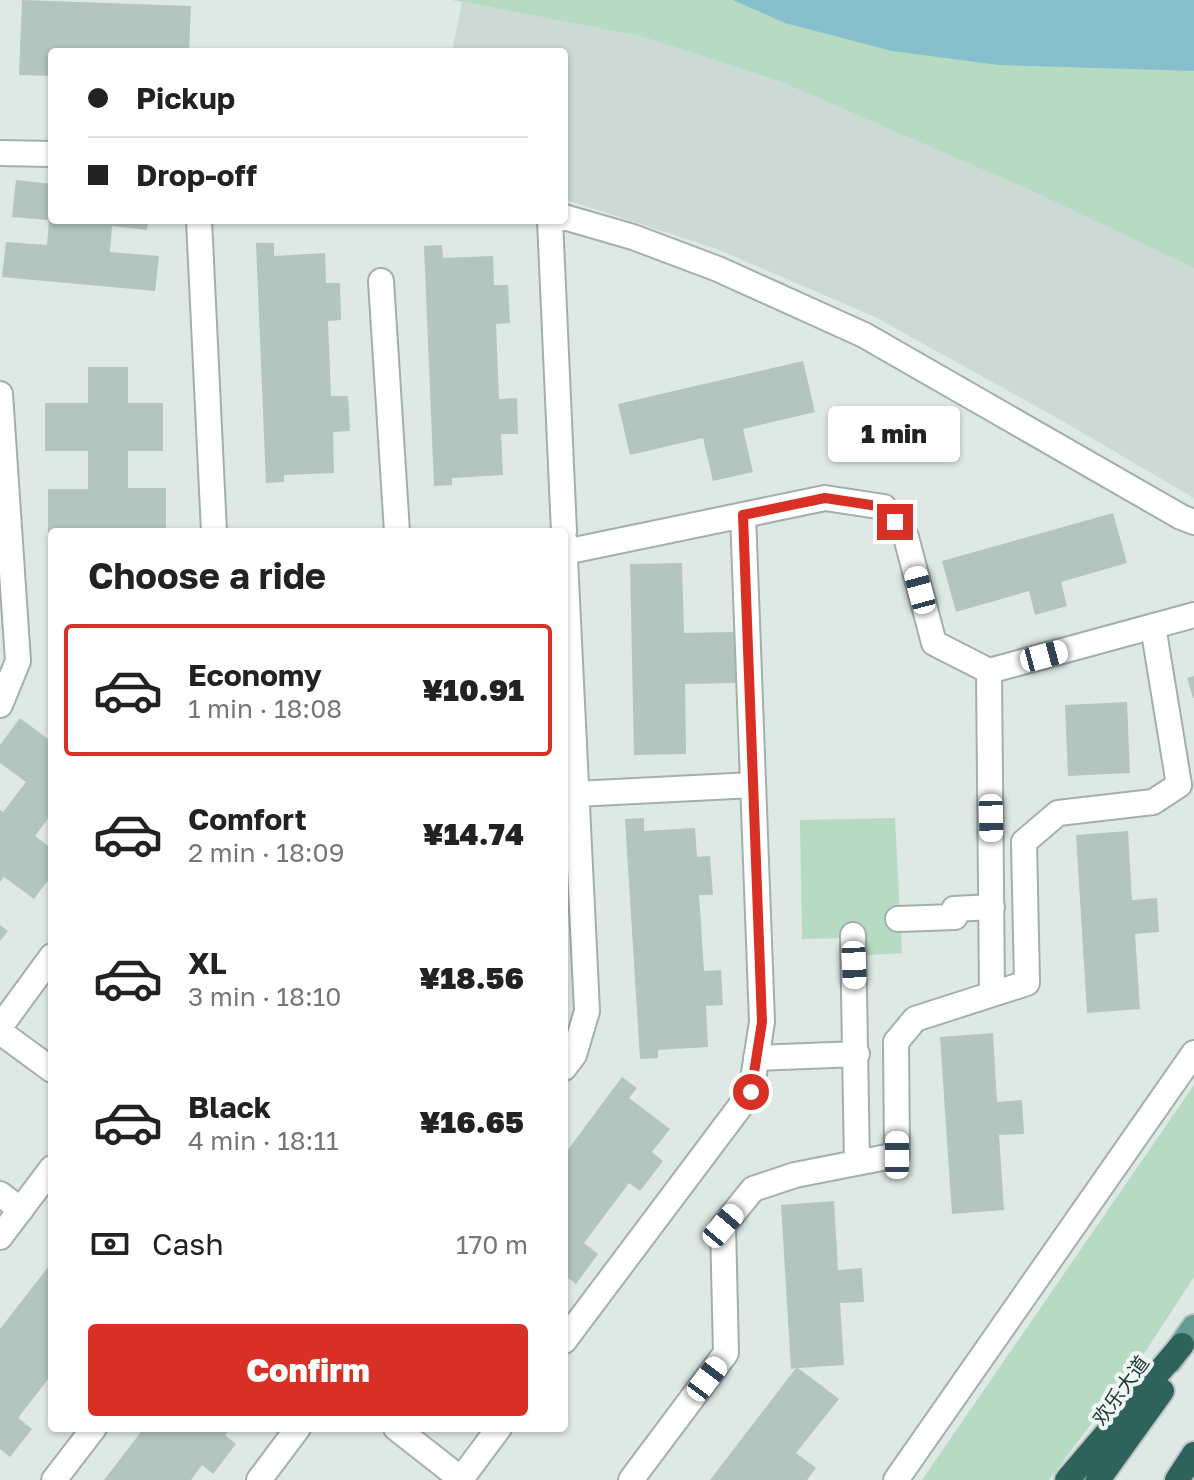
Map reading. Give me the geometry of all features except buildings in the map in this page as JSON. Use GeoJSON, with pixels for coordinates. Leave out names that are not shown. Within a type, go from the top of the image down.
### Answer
{"type":"FeatureCollection","features":[{"type":"Feature","properties":{"kind":"highway"},"geometry":{"type":"LineString","coordinates":[[1067,1480],[1190,1340]]}},
{"type":"Feature","properties":{"kind":"highway","name":"欢乐大道"},"geometry":{"type":"LineString","coordinates":[[1098,1480],[1190,1340]]}},
{"type":"Feature","properties":{"kind":"highway"},"geometry":{"type":"LineString","coordinates":[[1177,1480],[1194,1454]]}},
{"type":"Feature","properties":{"kind":"main road","name":"欢乐大道"},"geometry":{"type":"LineString","coordinates":[[1083,1480],[1190,1340]]}},
{"type":"Feature","properties":{"kind":"street"},"geometry":{"type":"LineString","coordinates":[[0,153],[48,154]]}},
{"type":"Feature","properties":{"kind":"street"},"geometry":{"type":"LineString","coordinates":[[568,218],[633,237],[718,269],[864,335],[1194,522]]}},
{"type":"Feature","properties":{"kind":"street"},"geometry":{"type":"LineString","coordinates":[[199,224],[214,528]]}},
{"type":"Feature","properties":{"kind":"street"},"geometry":{"type":"LineString","coordinates":[[550,224],[564,528]]}},
{"type":"Feature","properties":{"kind":"street"},"geometry":{"type":"LineString","coordinates":[[381,281],[397,528]]}},
{"type":"Feature","properties":{"kind":"street"},"geometry":{"type":"LineString","coordinates":[[0,394],[18,661],[0,705]]}},
{"type":"Feature","properties":{"kind":"street"},"geometry":{"type":"LineString","coordinates":[[568,551],[825,498],[884,507],[906,537],[934,643],[989,671],[1194,615]]}},
{"type":"Feature","properties":{"kind":"street"},"geometry":{"type":"LineString","coordinates":[[568,1336],[751,1092],[762,1022],[743,515]]}},
{"type":"Feature","properties":{"kind":"street"},"geometry":{"type":"LineString","coordinates":[[568,618],[587,1011],[574,1055],[568,1063]]}},
{"type":"Feature","properties":{"kind":"street"},"geometry":{"type":"LineString","coordinates":[[631,1480],[726,1353],[723,1226],[753,1189],[795,1175],[897,1155],[896,1042],[915,1019],[1027,983],[1024,842],[1058,813],[1153,802],[1179,785],[1153,626]]}},
{"type":"Feature","properties":{"kind":"street"},"geometry":{"type":"LineString","coordinates":[[989,671],[992,994]]}},
{"type":"Feature","properties":{"kind":"street"},"geometry":{"type":"LineString","coordinates":[[576,794],[753,785]]}},
{"type":"Feature","properties":{"kind":"street"},"geometry":{"type":"LineString","coordinates":[[898,919],[955,917],[954,909],[992,907]]}},
{"type":"Feature","properties":{"kind":"street"},"geometry":{"type":"LineString","coordinates":[[853,935],[857,1163]]}},
{"type":"Feature","properties":{"kind":"street"},"geometry":{"type":"LineString","coordinates":[[48,962],[0,1029],[48,1067]]}},
{"type":"Feature","properties":{"kind":"street"},"geometry":{"type":"LineString","coordinates":[[896,1480],[1194,1053]]}},
{"type":"Feature","properties":{"kind":"street"},"geometry":{"type":"LineString","coordinates":[[756,1058],[857,1054]]}},
{"type":"Feature","properties":{"kind":"street"},"geometry":{"type":"LineString","coordinates":[[0,1237],[48,1173]]}},
{"type":"Feature","properties":{"kind":"street"},"geometry":{"type":"LineString","coordinates":[[0,1194],[21,1210]]}},
{"type":"Feature","properties":{"kind":"street"},"geometry":{"type":"LineString","coordinates":[[54,1480],[91,1432]]}},
{"type":"Feature","properties":{"kind":"street"},"geometry":{"type":"LineString","coordinates":[[259,1480],[295,1432]]}},
{"type":"Feature","properties":{"kind":"street"},"geometry":{"type":"LineString","coordinates":[[401,1432],[460,1480],[496,1432]]}},
{"type":"Feature","properties":{"kind":"shaded area"},"geometry":{"type":"Polygon","coordinates":[[[462,2],[640,36],[779,81],[1032,191],[1194,268],[1194,498],[875,317],[717,249],[568,200],[568,48],[453,48],[462,2]]]}},
{"type":"Feature","properties":{"kind":"green space"},"geometry":{"type":"Polygon","coordinates":[[[452,0],[1194,0],[1194,268],[1032,191],[779,81],[640,36],[452,0]]]}},
{"type":"Feature","properties":{"kind":"green space"},"geometry":{"type":"Polygon","coordinates":[[[895,818],[902,953],[856,956],[855,938],[802,939],[800,820],[895,818]]]}},
{"type":"Feature","properties":{"kind":"green space"},"geometry":{"type":"Polygon","coordinates":[[[1194,1085],[1194,1277],[1147,1349],[1049,1480],[922,1480],[1194,1085]]]}},
{"type":"Feature","properties":{"kind":"water"},"geometry":{"type":"Polygon","coordinates":[[[733,0],[1194,0],[1194,71],[999,65],[892,51],[785,23],[733,0]]]}},
{"type":"Feature","properties":{"kind":"route"},"geometry":{"type":"LineString","coordinates":[[751,1092],[762,1022],[743,515],[825,498],[884,507],[895,522]]}}]}
